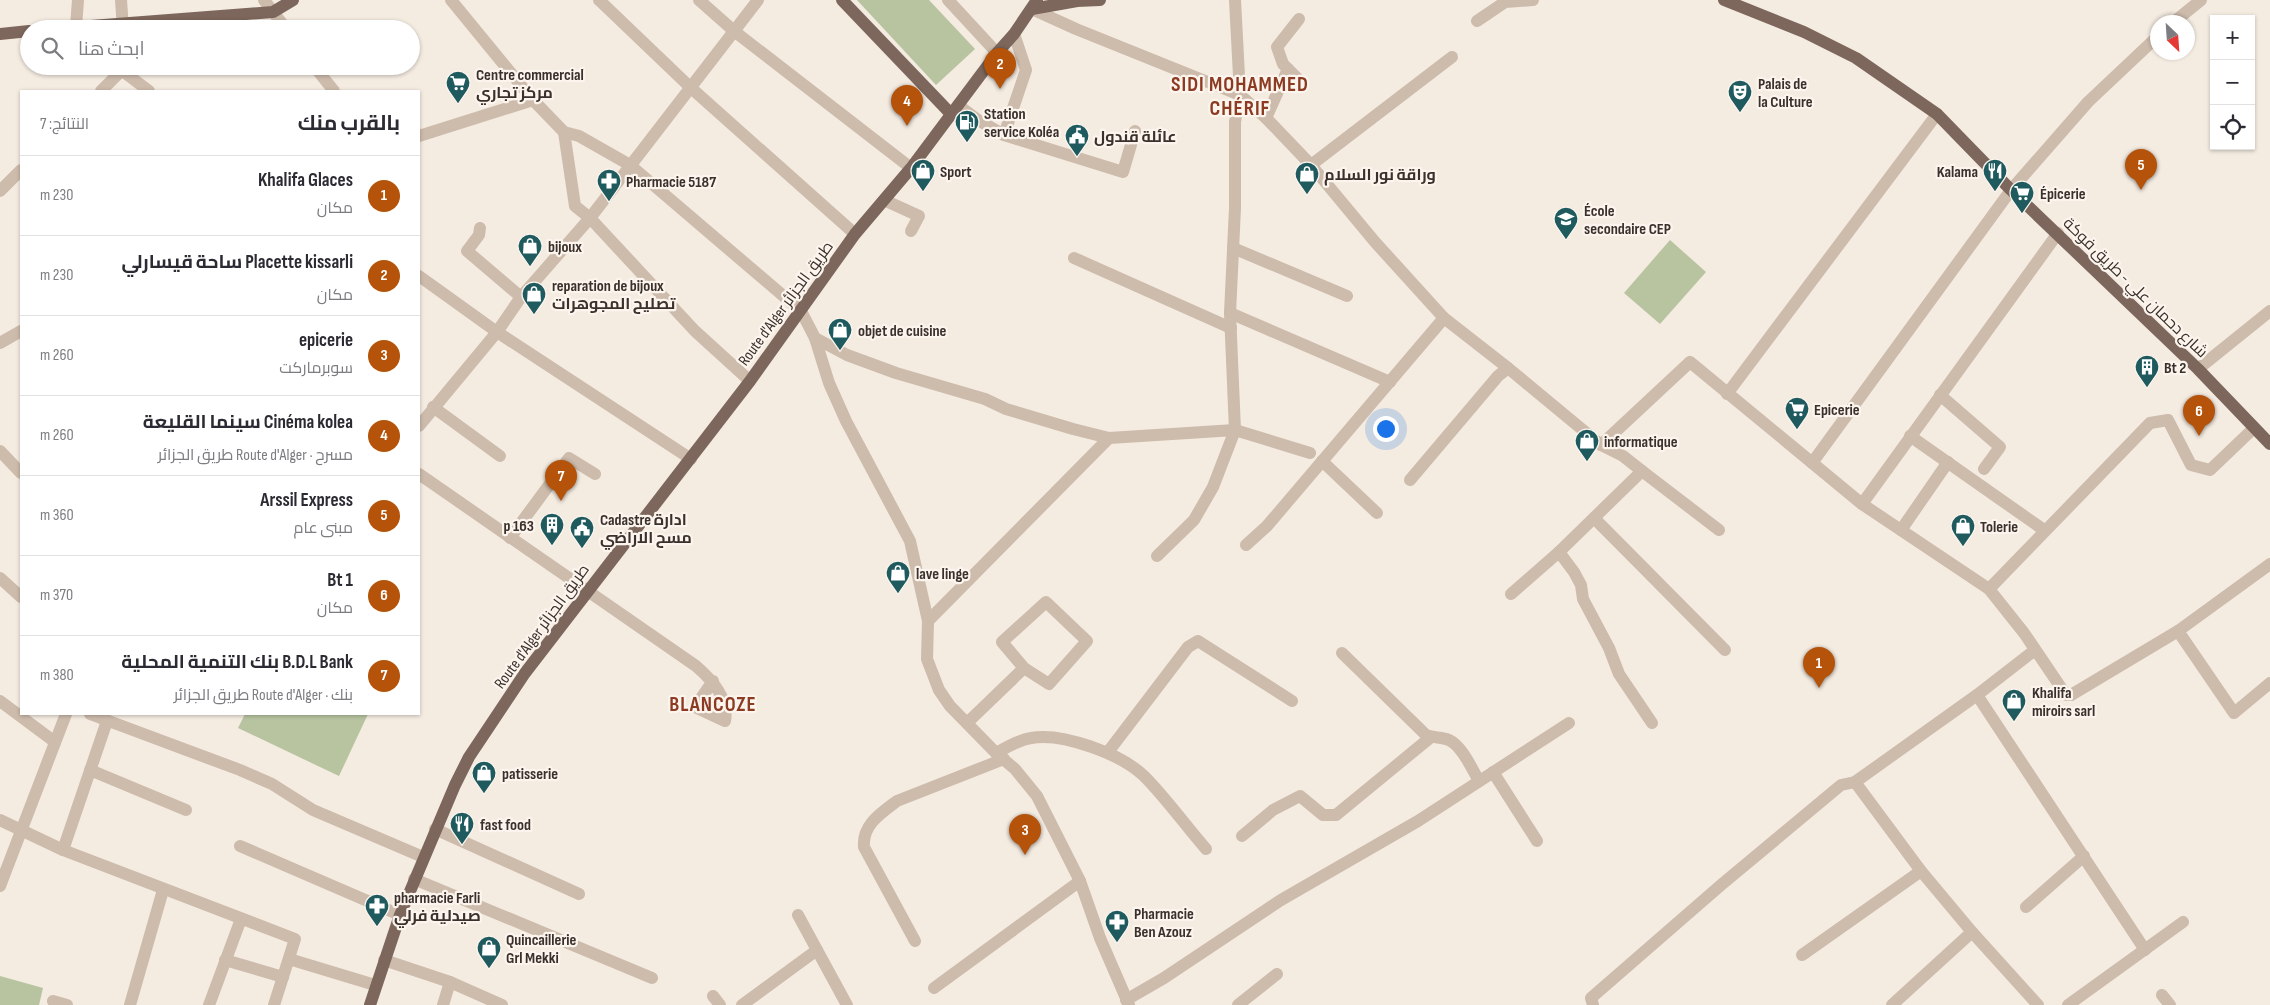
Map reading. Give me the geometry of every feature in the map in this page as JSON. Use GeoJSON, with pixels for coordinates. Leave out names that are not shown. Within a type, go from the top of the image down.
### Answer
{"type":"FeatureCollection","features":[{"type":"Feature","properties":{"kind":"main road"},"geometry":{"type":"LineString","coordinates":[[181,20],[273,12],[293,0]]}},
{"type":"Feature","properties":{"kind":"main road"},"geometry":{"type":"LineString","coordinates":[[842,0],[954,109]]}},
{"type":"Feature","properties":{"kind":"main road"},"geometry":{"type":"LineString","coordinates":[[1035,4],[1100,0]]}},
{"type":"Feature","properties":{"kind":"main road","name":"شارع دحمان علي - طريق فوكة"},"geometry":{"type":"LineString","coordinates":[[1724,0],[1804,32],[1856,58],[1938,114],[2011,190],[2198,369],[2270,444]]}},
{"type":"Feature","properties":{"kind":"main road","name":"Route d'Alger طريق الجزائر"},"geometry":{"type":"LineString","coordinates":[[370,1005],[384,960],[414,879],[435,828],[469,757],[525,673],[750,380],[855,234],[911,168],[996,53],[1014,34],[1035,4]]}},
{"type":"Feature","properties":{"kind":"main road"},"geometry":{"type":"LineString","coordinates":[[0,34],[20,32]]}},
{"type":"Feature","properties":{"kind":"street"},"geometry":{"type":"LineString","coordinates":[[77,20],[78,0]]}},
{"type":"Feature","properties":{"kind":"street"},"geometry":{"type":"LineString","coordinates":[[121,0],[123,20]]}},
{"type":"Feature","properties":{"kind":"street"},"geometry":{"type":"LineString","coordinates":[[264,0],[279,20]]}},
{"type":"Feature","properties":{"kind":"street"},"geometry":{"type":"LineString","coordinates":[[451,0],[534,100],[564,132],[579,136],[630,165],[801,311],[815,338],[829,383],[846,421],[910,541],[928,621],[927,658],[939,690],[950,706],[1000,756],[1015,768],[1037,796],[1080,882],[1100,938],[1128,1002],[1281,900],[1418,821],[1569,723]]}},
{"type":"Feature","properties":{"kind":"street"},"geometry":{"type":"LineString","coordinates":[[599,0],[690,87],[855,234]]}},
{"type":"Feature","properties":{"kind":"street"},"geometry":{"type":"LineString","coordinates":[[699,0],[734,31],[911,168]]}},
{"type":"Feature","properties":{"kind":"street"},"geometry":{"type":"LineString","coordinates":[[420,425],[497,332],[521,297],[590,218],[758,0]]}},
{"type":"Feature","properties":{"kind":"street"},"geometry":{"type":"LineString","coordinates":[[948,0],[996,53]]}},
{"type":"Feature","properties":{"kind":"street"},"geometry":{"type":"LineString","coordinates":[[1157,556],[1194,520],[1214,487],[1235,430],[1230,314],[1235,122],[1240,95],[1234,0]]}},
{"type":"Feature","properties":{"kind":"street"},"geometry":{"type":"LineString","coordinates":[[1477,22],[1505,2],[1533,0]]}},
{"type":"Feature","properties":{"kind":"street"},"geometry":{"type":"LineString","coordinates":[[2183,15],[2201,0]]}},
{"type":"Feature","properties":{"kind":"street"},"geometry":{"type":"LineString","coordinates":[[1035,4],[1076,29],[1240,95],[1266,118],[1311,165],[1375,242],[1444,318],[1601,445],[1623,456],[1719,530]]}},
{"type":"Feature","properties":{"kind":"street"},"geometry":{"type":"LineString","coordinates":[[1299,19],[1277,47],[1283,64],[1302,83]]}},
{"type":"Feature","properties":{"kind":"street"},"geometry":{"type":"LineString","coordinates":[[1004,136],[1026,70],[1014,34]]}},
{"type":"Feature","properties":{"kind":"street"},"geometry":{"type":"LineString","coordinates":[[1812,464],[2011,190],[2088,102],[2150,44]]}},
{"type":"Feature","properties":{"kind":"street"},"geometry":{"type":"LineString","coordinates":[[1311,165],[1452,57]]}},
{"type":"Feature","properties":{"kind":"street"},"geometry":{"type":"LineString","coordinates":[[1266,118],[1288,69]]}},
{"type":"Feature","properties":{"kind":"street"},"geometry":{"type":"LineString","coordinates":[[102,90],[114,75]]}},
{"type":"Feature","properties":{"kind":"street"},"geometry":{"type":"LineString","coordinates":[[129,75],[148,90]]}},
{"type":"Feature","properties":{"kind":"street"},"geometry":{"type":"LineString","coordinates":[[321,75],[333,90]]}},
{"type":"Feature","properties":{"kind":"street"},"geometry":{"type":"LineString","coordinates":[[420,136],[534,100]]}},
{"type":"Feature","properties":{"kind":"street"},"geometry":{"type":"LineString","coordinates":[[954,109],[978,120],[1004,136],[1123,172],[1135,131]]}},
{"type":"Feature","properties":{"kind":"street"},"geometry":{"type":"LineString","coordinates":[[1727,394],[1938,114]]}},
{"type":"Feature","properties":{"kind":"street"},"geometry":{"type":"LineString","coordinates":[[564,132],[575,206],[590,218],[695,331],[750,380]]}},
{"type":"Feature","properties":{"kind":"street"},"geometry":{"type":"LineString","coordinates":[[0,191],[20,171]]}},
{"type":"Feature","properties":{"kind":"street"},"geometry":{"type":"LineString","coordinates":[[884,200],[919,216],[911,231]]}},
{"type":"Feature","properties":{"kind":"street"},"geometry":{"type":"LineString","coordinates":[[480,228],[479,235],[467,251],[521,297]]}},
{"type":"Feature","properties":{"kind":"street"},"geometry":{"type":"LineString","coordinates":[[1862,504],[2058,233]]}},
{"type":"Feature","properties":{"kind":"street"},"geometry":{"type":"LineString","coordinates":[[1233,248],[1347,296]]}},
{"type":"Feature","properties":{"kind":"street"},"geometry":{"type":"LineString","coordinates":[[1074,258],[1231,328]]}},
{"type":"Feature","properties":{"kind":"street"},"geometry":{"type":"LineString","coordinates":[[420,277],[497,332],[691,458]]}},
{"type":"Feature","properties":{"kind":"street"},"geometry":{"type":"LineString","coordinates":[[2198,369],[2270,311]]}},
{"type":"Feature","properties":{"kind":"street"},"geometry":{"type":"LineString","coordinates":[[1230,314],[1390,382]]}},
{"type":"Feature","properties":{"kind":"street"},"geometry":{"type":"LineString","coordinates":[[1246,545],[1267,526],[1444,318]]}},
{"type":"Feature","properties":{"kind":"street"},"geometry":{"type":"LineString","coordinates":[[0,343],[20,332]]}},
{"type":"Feature","properties":{"kind":"street"},"geometry":{"type":"LineString","coordinates":[[815,338],[847,354],[896,373],[985,399],[1006,409],[1109,438],[1235,430],[1310,453]]}},
{"type":"Feature","properties":{"kind":"street"},"geometry":{"type":"LineString","coordinates":[[1601,445],[1690,362],[1862,504],[1989,588],[2066,695],[2071,695],[2178,631],[2270,564]]}},
{"type":"Feature","properties":{"kind":"street"},"geometry":{"type":"LineString","coordinates":[[1410,480],[1498,376],[1508,368]]}},
{"type":"Feature","properties":{"kind":"street"},"geometry":{"type":"LineString","coordinates":[[1940,395],[2000,447],[1984,468]]}},
{"type":"Feature","properties":{"kind":"street"},"geometry":{"type":"LineString","coordinates":[[433,407],[500,456]]}},
{"type":"Feature","properties":{"kind":"street"},"geometry":{"type":"LineString","coordinates":[[1989,588],[2150,422],[2168,420],[2191,464],[2210,470],[2254,428]]}},
{"type":"Feature","properties":{"kind":"street"},"geometry":{"type":"LineString","coordinates":[[1910,436],[2044,530]]}},
{"type":"Feature","properties":{"kind":"street"},"geometry":{"type":"LineString","coordinates":[[928,621],[1109,438]]}},
{"type":"Feature","properties":{"kind":"street"},"geometry":{"type":"LineString","coordinates":[[0,451],[20,472]]}},
{"type":"Feature","properties":{"kind":"street"},"geometry":{"type":"LineString","coordinates":[[510,538],[569,458],[595,474]]}},
{"type":"Feature","properties":{"kind":"street"},"geometry":{"type":"LineString","coordinates":[[1322,461],[1377,513]]}},
{"type":"Feature","properties":{"kind":"street"},"geometry":{"type":"LineString","coordinates":[[1901,530],[1948,462]]}},
{"type":"Feature","properties":{"kind":"street"},"geometry":{"type":"LineString","coordinates":[[1511,594],[1558,552],[1642,471]]}},
{"type":"Feature","properties":{"kind":"street"},"geometry":{"type":"LineString","coordinates":[[420,475],[696,666],[712,681]]}},
{"type":"Feature","properties":{"kind":"street"},"geometry":{"type":"LineString","coordinates":[[1594,518],[1726,650]]}},
{"type":"Feature","properties":{"kind":"street"},"geometry":{"type":"LineString","coordinates":[[1558,552],[1574,572],[1581,585],[1583,599],[1608,648],[1618,674],[1652,723]]}},
{"type":"Feature","properties":{"kind":"street"},"geometry":{"type":"LineString","coordinates":[[0,578],[20,596]]}},
{"type":"Feature","properties":{"kind":"street"},"geometry":{"type":"LineString","coordinates":[[1046,602],[1087,641],[1049,684],[1024,668],[1002,642],[1046,602]]}},
{"type":"Feature","properties":{"kind":"street"},"geometry":{"type":"LineString","coordinates":[[2178,631],[2234,713],[2270,683]]}},
{"type":"Feature","properties":{"kind":"street"},"geometry":{"type":"LineString","coordinates":[[1108,752],[1188,647],[1198,641],[1292,701]]}},
{"type":"Feature","properties":{"kind":"street"},"geometry":{"type":"LineString","coordinates":[[1593,1005],[1591,998],[1721,885],[1841,785],[1856,782],[1978,695],[2035,650]]}},
{"type":"Feature","properties":{"kind":"street"},"geometry":{"type":"LineString","coordinates":[[1342,653],[1426,735],[1447,739],[1455,743],[1479,781]]}},
{"type":"Feature","properties":{"kind":"street"},"geometry":{"type":"LineString","coordinates":[[967,723],[1024,668]]}},
{"type":"Feature","properties":{"kind":"street"},"geometry":{"type":"LineString","coordinates":[[1978,695],[2145,950]]}},
{"type":"Feature","properties":{"kind":"street"},"geometry":{"type":"LineString","coordinates":[[0,701],[55,742]]}},
{"type":"Feature","properties":{"kind":"street"},"geometry":{"type":"LineString","coordinates":[[0,886],[66,715]]}},
{"type":"Feature","properties":{"kind":"street"},"geometry":{"type":"LineString","coordinates":[[92,715],[240,770],[272,784],[313,810],[423,857]]}},
{"type":"Feature","properties":{"kind":"street"},"geometry":{"type":"LineString","coordinates":[[63,850],[107,721]]}},
{"type":"Feature","properties":{"kind":"street"},"geometry":{"type":"LineString","coordinates":[[915,941],[864,847],[863,838],[866,830],[883,812],[897,802],[1000,756],[1013,743],[1041,737],[1059,737],[1108,752],[1143,776],[1206,849]]}},
{"type":"Feature","properties":{"kind":"street"},"geometry":{"type":"LineString","coordinates":[[1242,836],[1273,810],[1300,796],[1323,815],[1336,816],[1431,737]]}},
{"type":"Feature","properties":{"kind":"street"},"geometry":{"type":"LineString","coordinates":[[90,770],[186,810]]}},
{"type":"Feature","properties":{"kind":"street"},"geometry":{"type":"LineString","coordinates":[[1493,772],[1537,841]]}},
{"type":"Feature","properties":{"kind":"street"},"geometry":{"type":"LineString","coordinates":[[1856,782],[1921,871],[1972,932],[2038,1005]]}},
{"type":"Feature","properties":{"kind":"street"},"geometry":{"type":"LineString","coordinates":[[0,820],[63,850],[163,890],[295,939],[274,1005]]}},
{"type":"Feature","properties":{"kind":"street"},"geometry":{"type":"LineString","coordinates":[[435,828],[579,894]]}},
{"type":"Feature","properties":{"kind":"street"},"geometry":{"type":"LineString","coordinates":[[240,846],[400,915]]}},
{"type":"Feature","properties":{"kind":"street"},"geometry":{"type":"LineString","coordinates":[[2026,907],[2084,856]]}},
{"type":"Feature","properties":{"kind":"street"},"geometry":{"type":"LineString","coordinates":[[1802,955],[1921,871]]}},
{"type":"Feature","properties":{"kind":"street"},"geometry":{"type":"LineString","coordinates":[[414,879],[652,978]]}},
{"type":"Feature","properties":{"kind":"street"},"geometry":{"type":"LineString","coordinates":[[934,988],[1080,882]]}},
{"type":"Feature","properties":{"kind":"street"},"geometry":{"type":"LineString","coordinates":[[130,1005],[163,890]]}},
{"type":"Feature","properties":{"kind":"street"},"geometry":{"type":"LineString","coordinates":[[798,915],[847,1005]]}},
{"type":"Feature","properties":{"kind":"street"},"geometry":{"type":"LineString","coordinates":[[209,1005],[241,919]]}},
{"type":"Feature","properties":{"kind":"street"},"geometry":{"type":"LineString","coordinates":[[2068,1005],[2183,922]]}},
{"type":"Feature","properties":{"kind":"street"},"geometry":{"type":"LineString","coordinates":[[1892,1005],[1972,932]]}},
{"type":"Feature","properties":{"kind":"street"},"geometry":{"type":"LineString","coordinates":[[742,1005],[817,950]]}},
{"type":"Feature","properties":{"kind":"street"},"geometry":{"type":"LineString","coordinates":[[289,959],[376,985]]}},
{"type":"Feature","properties":{"kind":"street"},"geometry":{"type":"LineString","coordinates":[[225,960],[284,977]]}},
{"type":"Feature","properties":{"kind":"street"},"geometry":{"type":"LineString","coordinates":[[384,960],[450,982],[502,1005]]}},
{"type":"Feature","properties":{"kind":"street"},"geometry":{"type":"LineString","coordinates":[[1238,1005],[1277,974]]}},
{"type":"Feature","properties":{"kind":"street"},"geometry":{"type":"LineString","coordinates":[[443,1005],[450,982]]}},
{"type":"Feature","properties":{"kind":"street"},"geometry":{"type":"LineString","coordinates":[[53,1001],[67,1005]]}},
{"type":"Feature","properties":{"kind":"green space"},"geometry":{"type":"Polygon","coordinates":[[[857,0],[929,0],[975,49],[936,85],[857,0]]]}},
{"type":"Feature","properties":{"kind":"green space"},"geometry":{"type":"Polygon","coordinates":[[[1670,240],[1706,272],[1660,324],[1624,293],[1670,240]]]}},
{"type":"Feature","properties":{"kind":"green space"},"geometry":{"type":"Polygon","coordinates":[[[244,715],[368,715],[339,776],[238,728],[244,715]]]}},
{"type":"Feature","properties":{"kind":"green space"},"geometry":{"type":"Polygon","coordinates":[[[0,976],[43,988],[39,1005],[0,1005],[0,976]]]}},
{"type":"Feature","properties":{"kind":"place","name":"Placette kissarli ساحة قيسارلي"},"geometry":{"type":"Point","coordinates":[1000,89]}},
{"type":"Feature","properties":{"kind":"place","name":"Centre commercial مركز تجاري"},"geometry":{"type":"Point","coordinates":[458,104]}},
{"type":"Feature","properties":{"kind":"place","name":"Palais de la Culture"},"geometry":{"type":"Point","coordinates":[1740,113]}},
{"type":"Feature","properties":{"kind":"place","name":"Cinéma kolea سينما القليعة"},"geometry":{"type":"Point","coordinates":[907,126]}},
{"type":"Feature","properties":{"kind":"place","name":"Station service Koléa"},"geometry":{"type":"Point","coordinates":[967,143]}},
{"type":"Feature","properties":{"kind":"place","name":"عائلة قندول"},"geometry":{"type":"Point","coordinates":[1077,157]}},
{"type":"Feature","properties":{"kind":"place","name":"Arssil Express"},"geometry":{"type":"Point","coordinates":[2141,190]}},
{"type":"Feature","properties":{"kind":"place","name":"Sport"},"geometry":{"type":"Point","coordinates":[923,192]}},
{"type":"Feature","properties":{"kind":"place","name":"Kalama"},"geometry":{"type":"Point","coordinates":[1995,192]}},
{"type":"Feature","properties":{"kind":"place","name":"وراقة نور السلام"},"geometry":{"type":"Point","coordinates":[1307,195]}},
{"type":"Feature","properties":{"kind":"place","name":"Pharmacie 5187"},"geometry":{"type":"Point","coordinates":[609,202]}},
{"type":"Feature","properties":{"kind":"place","name":"Épicerie"},"geometry":{"type":"Point","coordinates":[2022,214]}},
{"type":"Feature","properties":{"kind":"place","name":"École secondaire CEP"},"geometry":{"type":"Point","coordinates":[1566,240]}},
{"type":"Feature","properties":{"kind":"place","name":"bijoux"},"geometry":{"type":"Point","coordinates":[530,267]}},
{"type":"Feature","properties":{"kind":"place","name":"reparation de bijoux تصليح المجوهرات"},"geometry":{"type":"Point","coordinates":[534,315]}},
{"type":"Feature","properties":{"kind":"place","name":"objet de cuisine"},"geometry":{"type":"Point","coordinates":[840,351]}},
{"type":"Feature","properties":{"kind":"place","name":"Bt 2"},"geometry":{"type":"Point","coordinates":[2147,388]}},
{"type":"Feature","properties":{"kind":"place","name":"Epicerie"},"geometry":{"type":"Point","coordinates":[1797,430]}},
{"type":"Feature","properties":{"kind":"place","name":"Bt 1"},"geometry":{"type":"Point","coordinates":[2199,436]}},
{"type":"Feature","properties":{"kind":"place","name":"informatique"},"geometry":{"type":"Point","coordinates":[1587,462]}},
{"type":"Feature","properties":{"kind":"place","name":"B.D.L Bank بنك التنمية المحلية"},"geometry":{"type":"Point","coordinates":[561,501]}},
{"type":"Feature","properties":{"kind":"place","name":"p 163"},"geometry":{"type":"Point","coordinates":[552,546]}},
{"type":"Feature","properties":{"kind":"place","name":"Tolerie"},"geometry":{"type":"Point","coordinates":[1963,547]}},
{"type":"Feature","properties":{"kind":"place","name":"Cadastre ادارة مسح الاراضي"},"geometry":{"type":"Point","coordinates":[582,549]}},
{"type":"Feature","properties":{"kind":"place","name":"lave linge"},"geometry":{"type":"Point","coordinates":[898,594]}},
{"type":"Feature","properties":{"kind":"place","name":"Khalifa Glaces"},"geometry":{"type":"Point","coordinates":[1819,688]}},
{"type":"Feature","properties":{"kind":"place","name":"Khalifa miroirs sarl"},"geometry":{"type":"Point","coordinates":[2014,722]}},
{"type":"Feature","properties":{"kind":"place","name":"patisserie"},"geometry":{"type":"Point","coordinates":[484,794]}},
{"type":"Feature","properties":{"kind":"place","name":"fast food"},"geometry":{"type":"Point","coordinates":[462,845]}},
{"type":"Feature","properties":{"kind":"place","name":"epicerie"},"geometry":{"type":"Point","coordinates":[1025,855]}},
{"type":"Feature","properties":{"kind":"place","name":"pharmacie Farli صيدلية فرلي"},"geometry":{"type":"Point","coordinates":[377,927]}},
{"type":"Feature","properties":{"kind":"place","name":"Pharmacie Ben Azouz"},"geometry":{"type":"Point","coordinates":[1117,943]}},
{"type":"Feature","properties":{"kind":"place","name":"Quincaillerie Grl Mekki"},"geometry":{"type":"Point","coordinates":[489,969]}},
{"type":"Feature","properties":{"kind":"district","name":"SIDI MOHAMMED CHÉRIF"},"geometry":{"type":"Point","coordinates":[1240,96]}},
{"type":"Feature","properties":{"kind":"district","name":"BLANCOZE"},"geometry":{"type":"Point","coordinates":[713,704]}}]}
